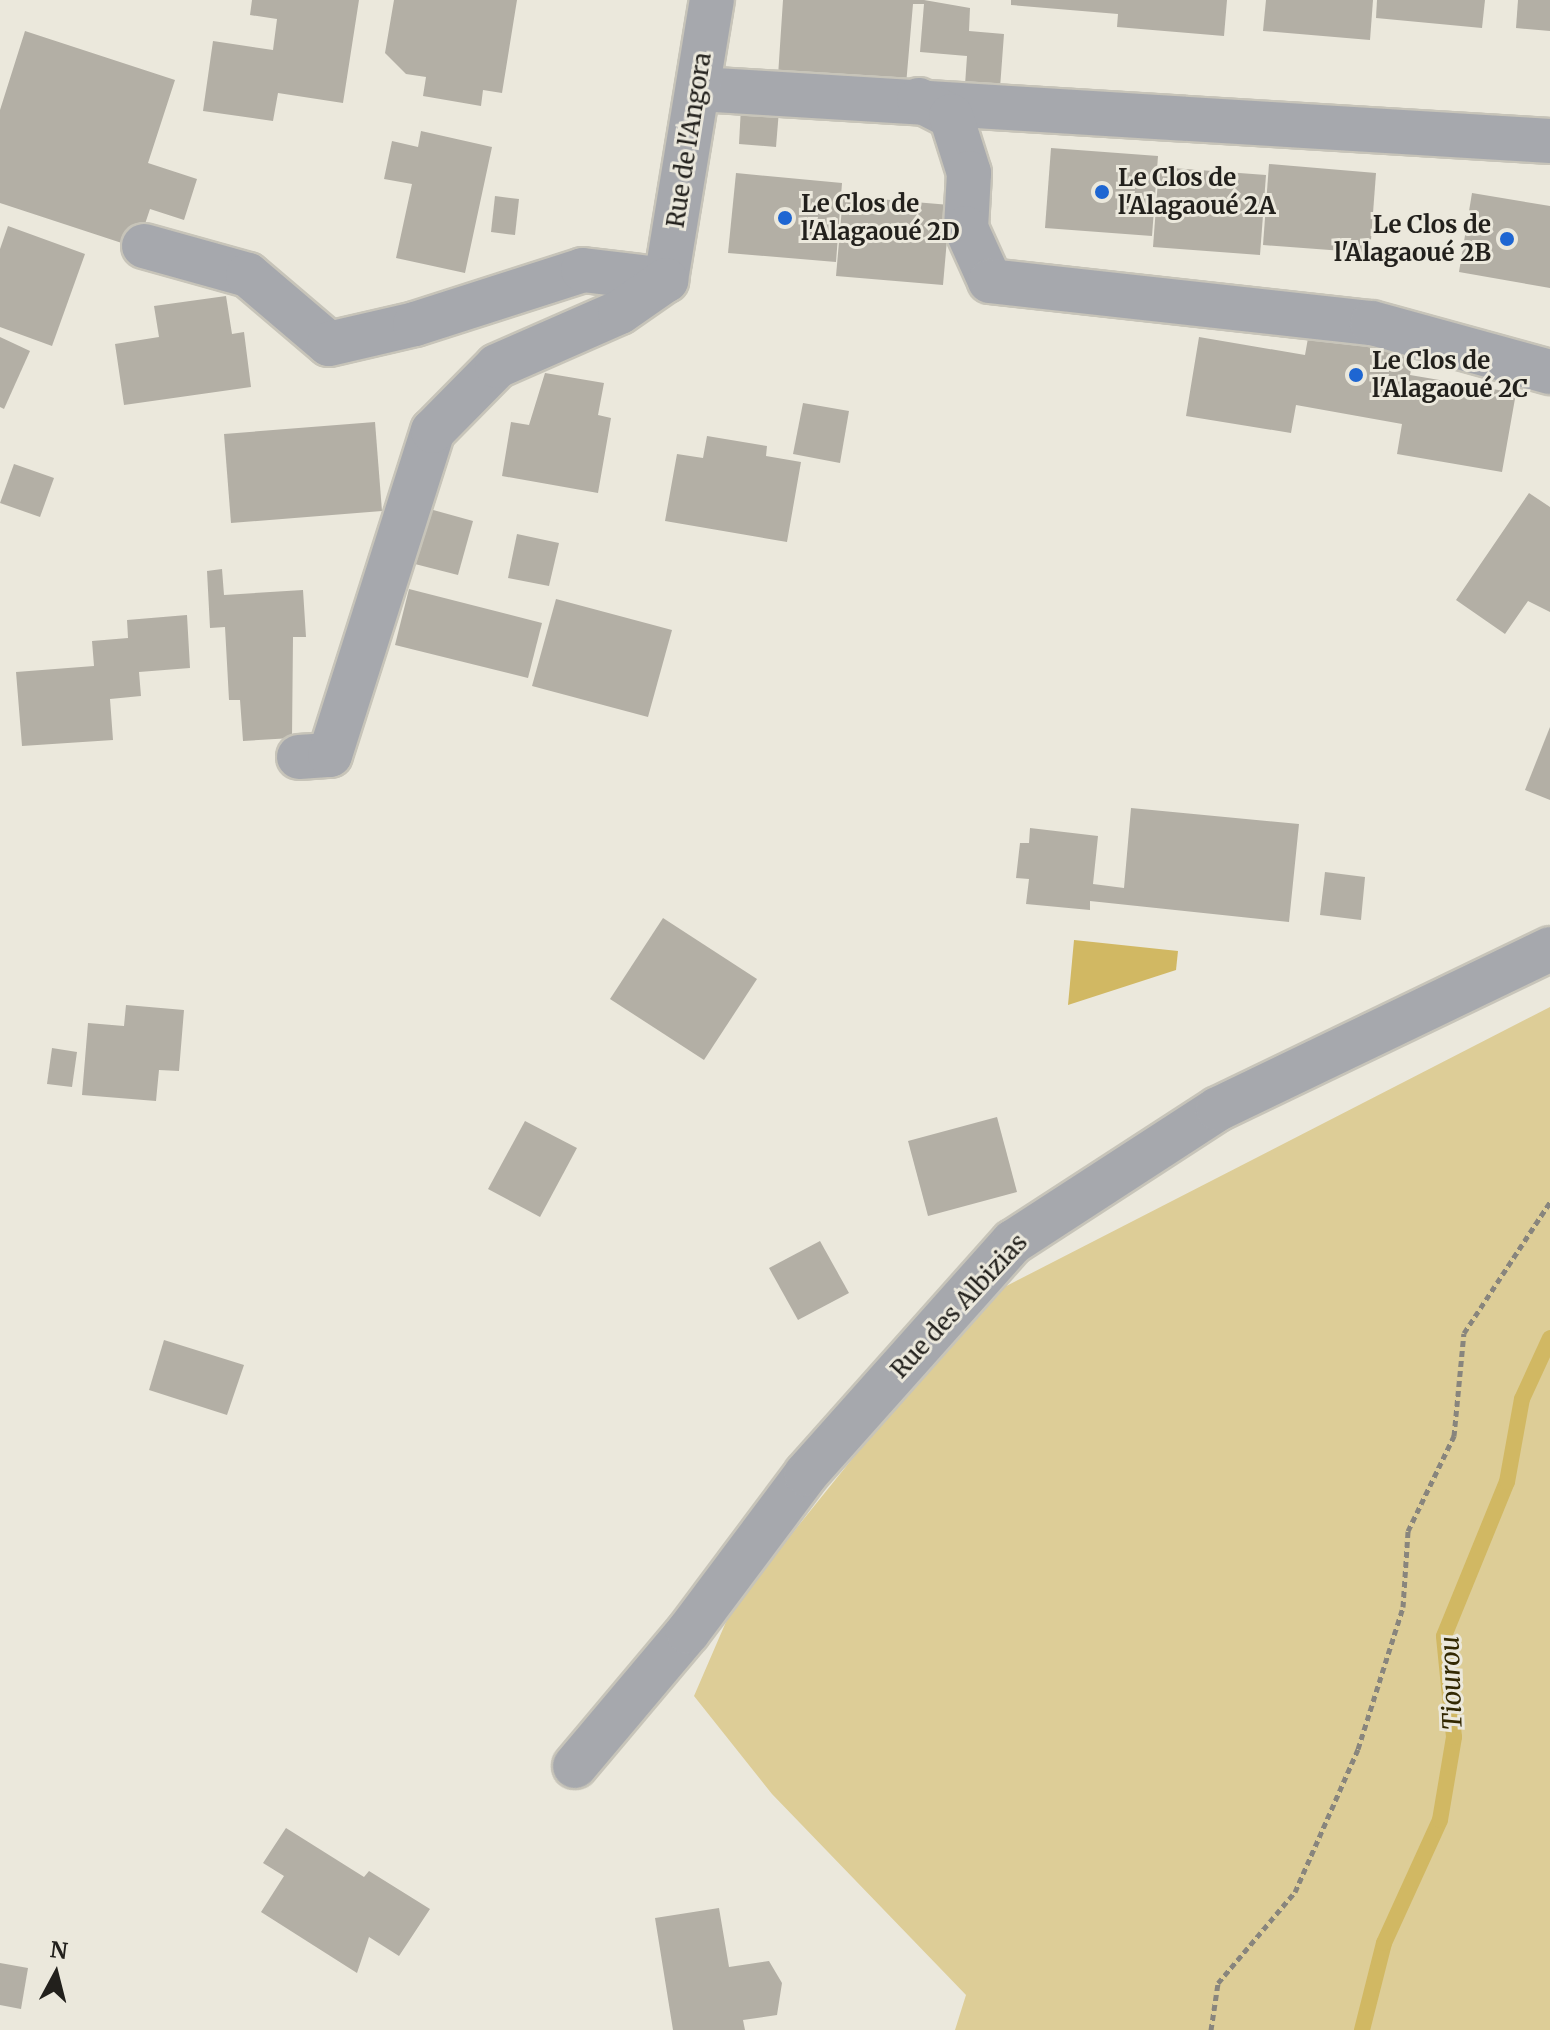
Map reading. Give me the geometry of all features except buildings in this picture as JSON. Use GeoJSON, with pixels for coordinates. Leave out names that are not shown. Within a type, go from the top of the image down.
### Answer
{"type":"FeatureCollection","features":[{"type":"Feature","properties":{"kind":"street","name":"Rue de l'Angora"},"geometry":{"type":"LineString","coordinates":[[666,280],[712,0]]}},
{"type":"Feature","properties":{"kind":"street"},"geometry":{"type":"LineString","coordinates":[[699,89],[919,100],[1550,141]]}},
{"type":"Feature","properties":{"kind":"street"},"geometry":{"type":"LineString","coordinates":[[919,100],[951,116],[969,173],[966,228],[990,281],[1372,323],[1550,372]]}},
{"type":"Feature","properties":{"kind":"street"},"geometry":{"type":"LineString","coordinates":[[144,246],[248,275],[329,344],[415,324],[583,270],[666,280]]}},
{"type":"Feature","properties":{"kind":"street"},"geometry":{"type":"LineString","coordinates":[[299,757],[330,755],[433,431],[497,366],[620,312],[666,280]]}},
{"type":"Feature","properties":{"kind":"street","name":"Rue des Albizias"},"geometry":{"type":"LineString","coordinates":[[575,1766],[688,1632],[806,1474],[1013,1242],[1218,1109],[1550,949]]}},
{"type":"Feature","properties":{"kind":"path"},"geometry":{"type":"LineString","coordinates":[[1211,2030],[1218,1983],[1295,1892],[1358,1749],[1403,1607],[1408,1531],[1454,1436],[1464,1333],[1550,1202]]}},
{"type":"Feature","properties":{"kind":"shaded area"},"geometry":{"type":"Polygon","coordinates":[[[1074,940],[1178,951],[1176,970],[1068,1005],[1074,940]]]}},
{"type":"Feature","properties":{"kind":"shaded area"},"geometry":{"type":"Polygon","coordinates":[[[1550,1007],[1550,2030],[955,2030],[966,1995],[772,1794],[694,1696],[732,1608],[981,1299],[1550,1007]]]}},
{"type":"Feature","properties":{"kind":"waterway","name":"Tiourou"},"geometry":{"type":"LineString","coordinates":[[1362,2030],[1384,1943],[1440,1820],[1454,1737],[1444,1636],[1507,1482],[1522,1399],[1550,1338]]}},
{"type":"Feature","properties":{"kind":"place","name":"Le Clos de l'Alagaoué 2A"},"geometry":{"type":"Point","coordinates":[1102,192]}},
{"type":"Feature","properties":{"kind":"place","name":"Le Clos de l'Alagaoué 2D"},"geometry":{"type":"Point","coordinates":[785,218]}},
{"type":"Feature","properties":{"kind":"place","name":"Le Clos de l'Alagaoué 2B"},"geometry":{"type":"Point","coordinates":[1507,239]}},
{"type":"Feature","properties":{"kind":"place","name":"Le Clos de l'Alagaoué 2C"},"geometry":{"type":"Point","coordinates":[1356,375]}}]}
